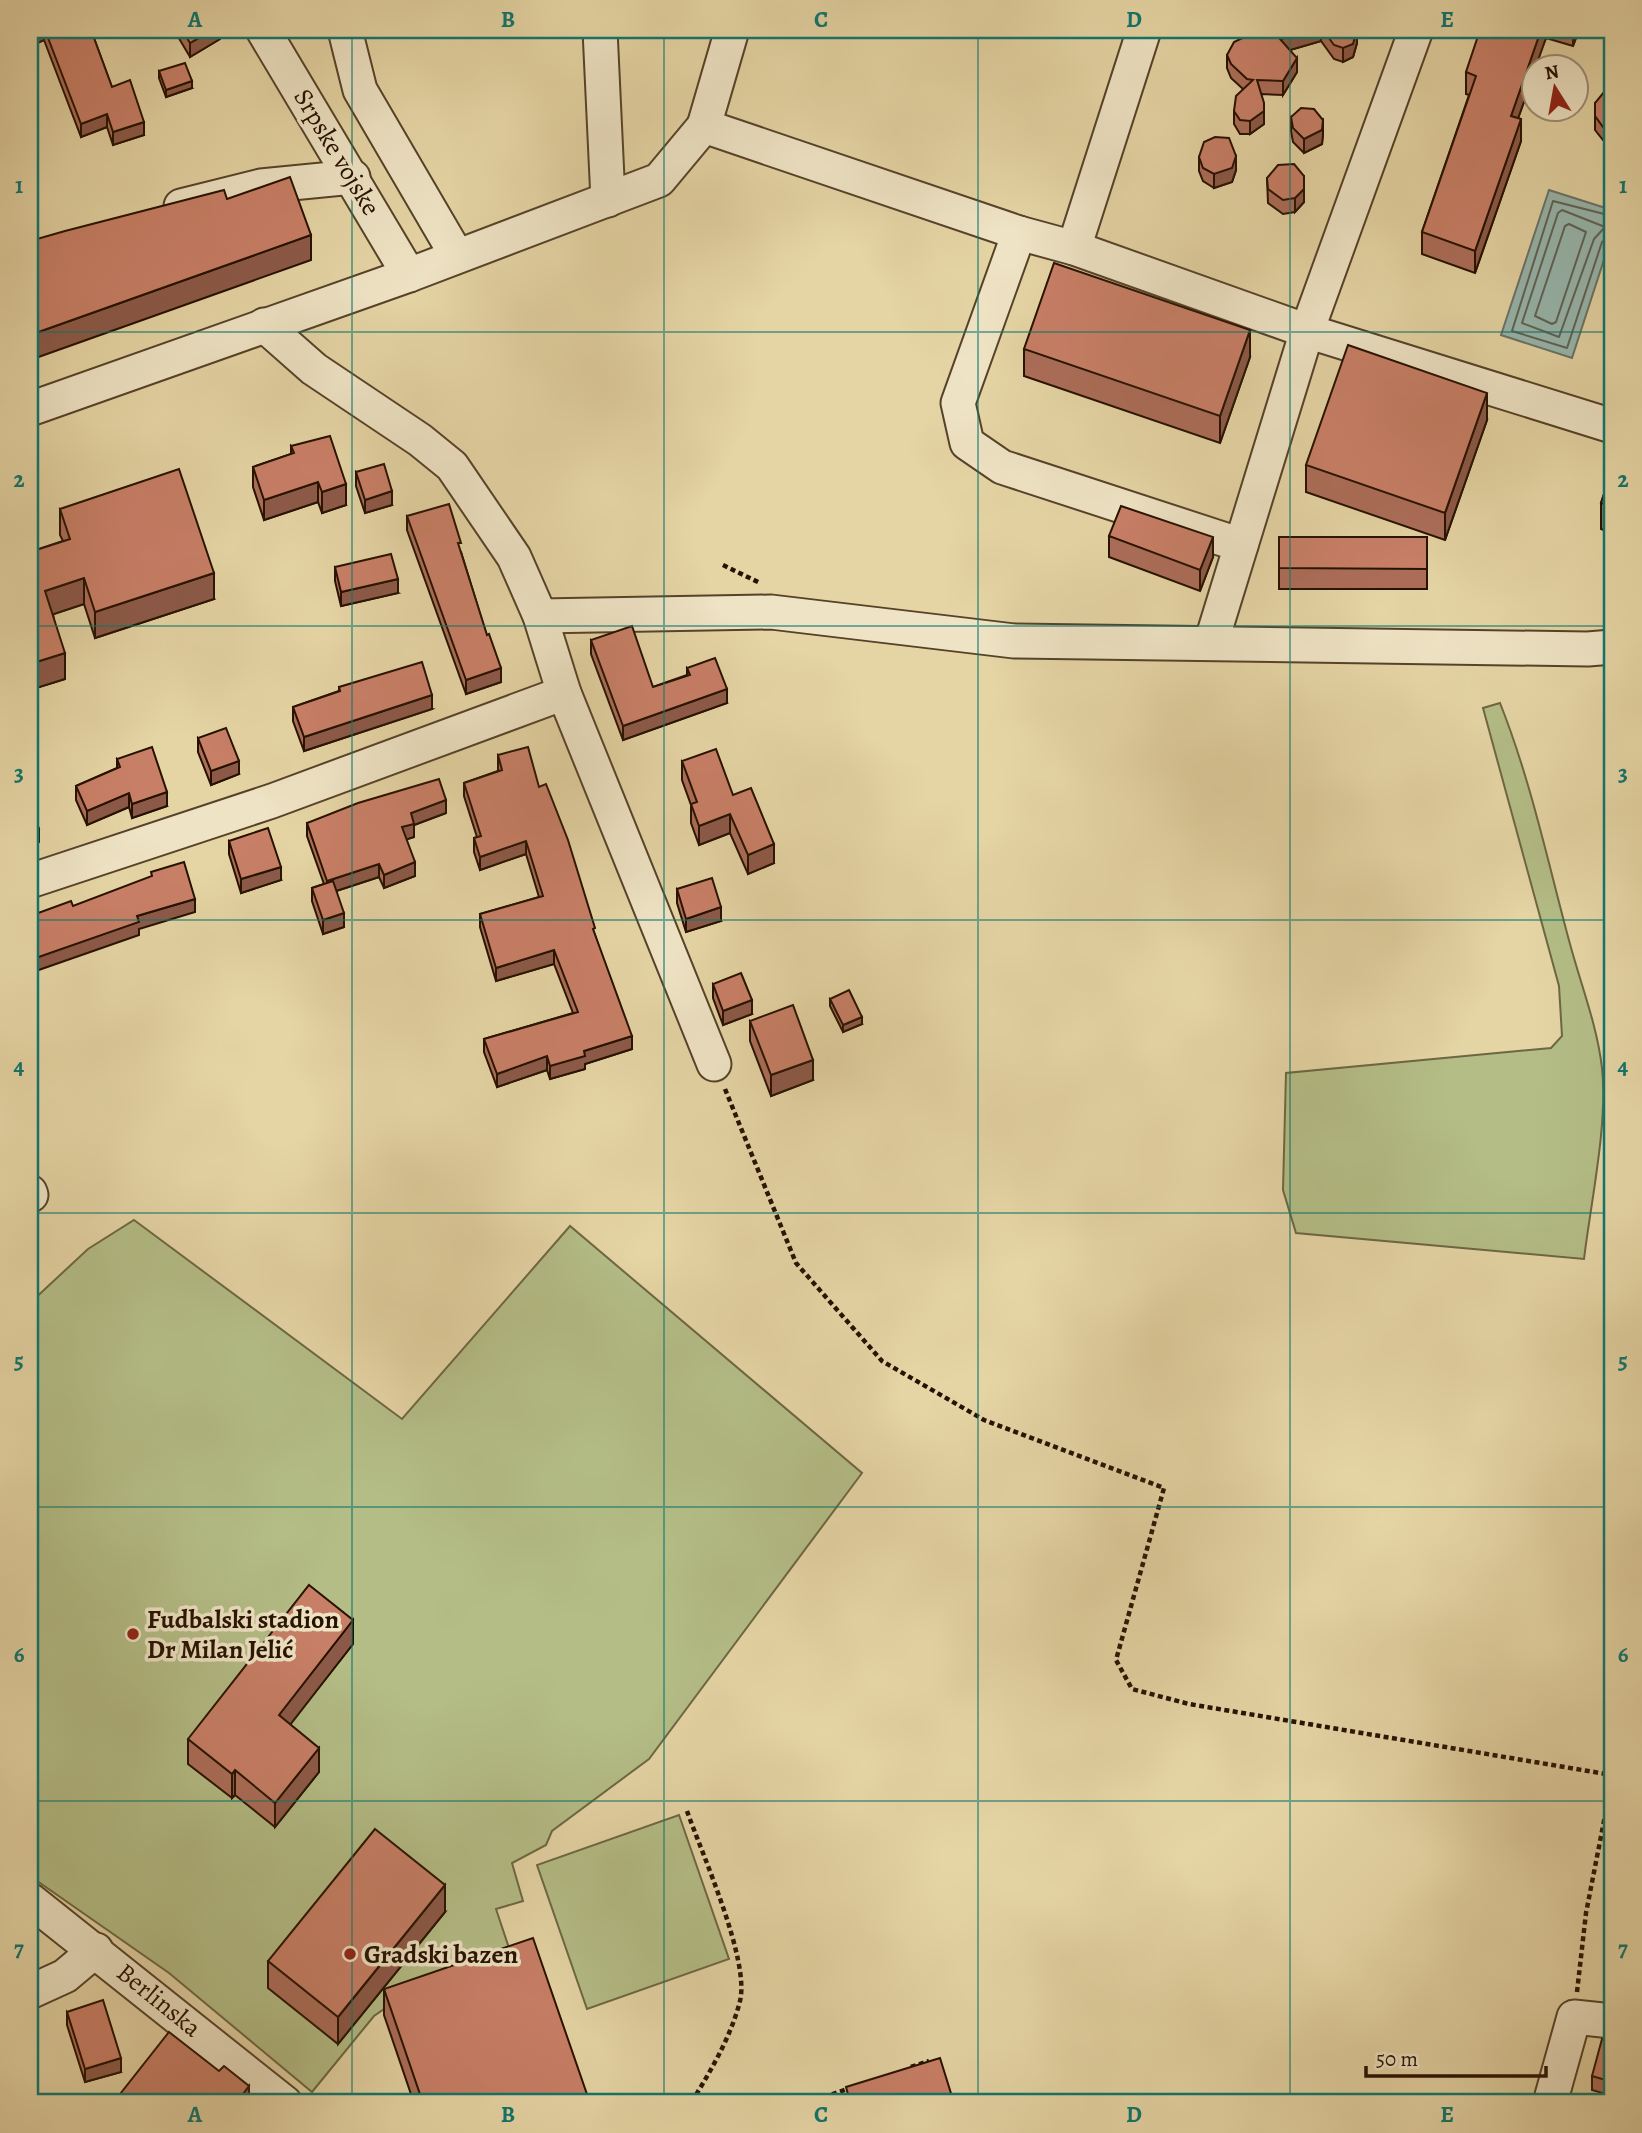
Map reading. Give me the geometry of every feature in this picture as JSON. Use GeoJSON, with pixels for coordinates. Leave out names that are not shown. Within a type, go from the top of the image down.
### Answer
{"type":"FeatureCollection","features":[{"type":"Feature","properties":{"kind":"street","name":"Srpske vojske"},"geometry":{"type":"LineString","coordinates":[[263,30],[409,275]]}},
{"type":"Feature","properties":{"kind":"street"},"geometry":{"type":"LineString","coordinates":[[345,30],[360,90],[457,256]]}},
{"type":"Feature","properties":{"kind":"street"},"geometry":{"type":"LineString","coordinates":[[600,30],[608,200]]}},
{"type":"Feature","properties":{"kind":"street"},"geometry":{"type":"LineString","coordinates":[[30,410],[409,275],[659,180],[704,126],[732,30]]}},
{"type":"Feature","properties":{"kind":"street"},"geometry":{"type":"LineString","coordinates":[[1074,248],[1144,30]]}},
{"type":"Feature","properties":{"kind":"street"},"geometry":{"type":"LineString","coordinates":[[1211,643],[1307,331],[1416,30]]}},
{"type":"Feature","properties":{"kind":"street"},"geometry":{"type":"LineString","coordinates":[[704,126],[1019,233],[1074,248],[1307,331],[1609,415]]}},
{"type":"Feature","properties":{"kind":"street"},"geometry":{"type":"LineString","coordinates":[[145,215],[261,186],[353,177]]}},
{"type":"Feature","properties":{"kind":"street"},"geometry":{"type":"LineString","coordinates":[[1019,233],[958,403],[967,443],[1002,467],[1241,545]]}},
{"type":"Feature","properties":{"kind":"street"},"geometry":{"type":"LineString","coordinates":[[264,325],[314,369],[420,440],[452,466],[514,556],[540,616],[564,693],[715,1064]]}},
{"type":"Feature","properties":{"kind":"street"},"geometry":{"type":"LineString","coordinates":[[540,616],[771,612],[1014,641],[1588,649],[1612,647]]}},
{"type":"Feature","properties":{"kind":"street"},"geometry":{"type":"LineString","coordinates":[[30,881],[272,801],[564,693]]}},
{"type":"Feature","properties":{"kind":"street","name":"Berlinska"},"geometry":{"type":"LineString","coordinates":[[30,1900],[285,2103]]}},
{"type":"Feature","properties":{"kind":"street"},"geometry":{"type":"LineString","coordinates":[[30,1992],[65,1976],[96,1950]]}},
{"type":"Feature","properties":{"kind":"street"},"geometry":{"type":"LineString","coordinates":[[1550,2103],[1574,2017],[1612,2021]]}},
{"type":"Feature","properties":{"kind":"path"},"geometry":{"type":"LineString","coordinates":[[715,1064],[796,1263],[882,1361],[984,1420],[1164,1488],[1116,1660],[1132,1689],[1189,1704],[1612,1775]]}},
{"type":"Feature","properties":{"kind":"path"},"geometry":{"type":"LineString","coordinates":[[1574,2017],[1586,1913],[1612,1780]]}},
{"type":"Feature","properties":{"kind":"path"},"geometry":{"type":"LineString","coordinates":[[687,1811],[740,1965],[740,2000],[737,2010],[725,2041],[691,2103]]}},
{"type":"Feature","properties":{"kind":"path"},"geometry":{"type":"LineString","coordinates":[[906,2069],[929,2061]]}},
{"type":"Feature","properties":{"kind":"path"},"geometry":{"type":"LineString","coordinates":[[808,2103],[859,2085]]}},
{"type":"Feature","properties":{"kind":"green space"},"geometry":{"type":"Polygon","coordinates":[[[1500,703],[1530,792],[1600,1052],[1603,1113],[1584,1259],[1296,1233],[1283,1190],[1286,1073],[1551,1048],[1562,1036],[1559,986],[1483,708],[1500,703]]]}},
{"type":"Feature","properties":{"kind":"green space"},"geometry":{"type":"Polygon","coordinates":[[[134,1220],[402,1419],[570,1226],[862,1473],[649,1759],[552,1831],[546,1845],[512,1863],[523,1901],[496,1909],[513,1960],[393,2003],[374,2016],[312,2092],[169,1973],[30,1876],[30,1303],[88,1249],[134,1220]]]}},
{"type":"Feature","properties":{"kind":"green space"},"geometry":{"type":"Polygon","coordinates":[[[679,1815],[729,1959],[587,2009],[537,1865],[679,1815]]]}},
{"type":"Feature","properties":{"kind":"water"},"geometry":{"type":"Polygon","coordinates":[[[1549,190],[1612,210],[1612,235],[1572,358],[1501,335],[1549,190]]]}},
{"type":"Feature","properties":{"kind":"building"},"geometry":{"type":"Polygon","coordinates":[[[45,30],[91,30],[112,87],[130,80],[144,122],[113,132],[107,114],[81,124],[45,30]]]}},
{"type":"Feature","properties":{"kind":"building"},"geometry":{"type":"Polygon","coordinates":[[[182,30],[213,30],[190,43],[182,30]]]}},
{"type":"Feature","properties":{"kind":"building"},"geometry":{"type":"Polygon","coordinates":[[[1259,30],[1314,30],[1280,39],[1297,58],[1283,81],[1257,80],[1264,111],[1250,121],[1240,120],[1234,111],[1236,96],[1253,80],[1247,79],[1231,64],[1227,55],[1234,42],[1259,30]]]}},
{"type":"Feature","properties":{"kind":"building"},"geometry":{"type":"Polygon","coordinates":[[[1323,30],[1357,30],[1353,44],[1343,48],[1334,45],[1323,30]]]}},
{"type":"Feature","properties":{"kind":"building"},"geometry":{"type":"Polygon","coordinates":[[[1480,30],[1495,35],[1497,30],[1541,30],[1533,52],[1520,52],[1520,90],[1511,116],[1520,119],[1520,122],[1475,251],[1422,232],[1476,76],[1466,72],[1480,30]]]}},
{"type":"Feature","properties":{"kind":"building"},"geometry":{"type":"Polygon","coordinates":[[[185,63],[192,81],[166,90],[159,71],[185,63]]]}},
{"type":"Feature","properties":{"kind":"building"},"geometry":{"type":"Polygon","coordinates":[[[1604,92],[1612,92],[1612,128],[1603,127],[1595,116],[1595,103],[1604,92]]]}},
{"type":"Feature","properties":{"kind":"building"},"geometry":{"type":"Polygon","coordinates":[[[1301,108],[1314,109],[1323,120],[1322,130],[1304,139],[1293,128],[1291,117],[1301,108]]]}},
{"type":"Feature","properties":{"kind":"building"},"geometry":{"type":"Polygon","coordinates":[[[1215,137],[1229,138],[1236,156],[1232,168],[1214,174],[1203,168],[1199,157],[1204,142],[1215,137]]]}},
{"type":"Feature","properties":{"kind":"building"},"geometry":{"type":"Polygon","coordinates":[[[1294,164],[1304,176],[1304,189],[1295,198],[1283,200],[1268,189],[1267,178],[1278,165],[1294,164]]]}},
{"type":"Feature","properties":{"kind":"building"},"geometry":{"type":"Polygon","coordinates":[[[290,177],[311,235],[30,335],[30,241],[224,190],[227,199],[290,177]]]}},
{"type":"Feature","properties":{"kind":"building"},"geometry":{"type":"Polygon","coordinates":[[[1054,263],[1250,330],[1220,416],[1024,349],[1054,263]]]}},
{"type":"Feature","properties":{"kind":"building"},"geometry":{"type":"Polygon","coordinates":[[[1348,345],[1487,393],[1445,513],[1306,465],[1348,345]]]}},
{"type":"Feature","properties":{"kind":"building"},"geometry":{"type":"Polygon","coordinates":[[[330,436],[346,484],[322,492],[318,482],[264,500],[253,467],[294,453],[291,446],[330,436]]]}},
{"type":"Feature","properties":{"kind":"building"},"geometry":{"type":"Polygon","coordinates":[[[384,464],[392,491],[365,500],[356,472],[384,464]]]}},
{"type":"Feature","properties":{"kind":"building"},"geometry":{"type":"Polygon","coordinates":[[[179,469],[214,573],[95,612],[84,578],[45,591],[65,653],[30,664],[30,552],[70,539],[60,509],[179,469]]]}},
{"type":"Feature","properties":{"kind":"building"},"geometry":{"type":"Polygon","coordinates":[[[1612,470],[1612,506],[1601,503],[1612,470]]]}},
{"type":"Feature","properties":{"kind":"building"},"geometry":{"type":"Polygon","coordinates":[[[449,504],[461,543],[458,543],[487,635],[489,634],[501,668],[466,680],[407,516],[449,504]]]}},
{"type":"Feature","properties":{"kind":"building"},"geometry":{"type":"Polygon","coordinates":[[[1121,506],[1213,537],[1200,570],[1109,536],[1121,506]]]}},
{"type":"Feature","properties":{"kind":"building"},"geometry":{"type":"Polygon","coordinates":[[[1279,537],[1427,537],[1427,569],[1279,568],[1279,537]]]}},
{"type":"Feature","properties":{"kind":"building"},"geometry":{"type":"Polygon","coordinates":[[[391,554],[398,579],[341,592],[335,567],[391,554]]]}},
{"type":"Feature","properties":{"kind":"building"},"geometry":{"type":"Polygon","coordinates":[[[632,626],[653,687],[690,675],[687,668],[715,658],[727,689],[623,726],[591,640],[632,626]]]}},
{"type":"Feature","properties":{"kind":"building"},"geometry":{"type":"Polygon","coordinates":[[[422,662],[432,695],[304,737],[293,707],[340,691],[339,687],[422,662]]]}},
{"type":"Feature","properties":{"kind":"building"},"geometry":{"type":"Polygon","coordinates":[[[226,728],[239,761],[211,771],[198,738],[226,728]]]}},
{"type":"Feature","properties":{"kind":"building"},"geometry":{"type":"Polygon","coordinates":[[[152,747],[167,792],[132,804],[129,793],[87,811],[76,786],[120,767],[117,759],[152,747]]]}},
{"type":"Feature","properties":{"kind":"building"},"geometry":{"type":"Polygon","coordinates":[[[528,747],[539,787],[546,784],[568,840],[595,928],[593,929],[632,1036],[584,1051],[585,1056],[550,1066],[547,1056],[497,1074],[484,1039],[578,1012],[554,950],[496,968],[480,914],[543,896],[526,841],[480,857],[474,838],[481,836],[464,783],[502,770],[498,755],[528,747]]]}},
{"type":"Feature","properties":{"kind":"building"},"geometry":{"type":"Polygon","coordinates":[[[716,749],[733,795],[751,788],[774,844],[748,855],[730,814],[699,826],[691,804],[697,802],[682,761],[716,749]]]}},
{"type":"Feature","properties":{"kind":"building"},"geometry":{"type":"Polygon","coordinates":[[[439,779],[446,800],[411,813],[414,824],[402,827],[415,862],[384,875],[379,864],[327,881],[307,823],[358,803],[439,779]]]}},
{"type":"Feature","properties":{"kind":"building"},"geometry":{"type":"Polygon","coordinates":[[[30,801],[39,829],[30,832],[30,801]]]}},
{"type":"Feature","properties":{"kind":"building"},"geometry":{"type":"Polygon","coordinates":[[[268,828],[281,867],[241,879],[229,841],[268,828]]]}},
{"type":"Feature","properties":{"kind":"building"},"geometry":{"type":"Polygon","coordinates":[[[184,862],[195,899],[137,916],[139,922],[30,960],[30,916],[71,901],[73,906],[152,876],[151,872],[184,862]]]}},
{"type":"Feature","properties":{"kind":"building"},"geometry":{"type":"Polygon","coordinates":[[[712,878],[721,907],[686,919],[677,889],[712,878]]]}},
{"type":"Feature","properties":{"kind":"building"},"geometry":{"type":"Polygon","coordinates":[[[333,881],[344,913],[323,920],[312,888],[333,881]]]}},
{"type":"Feature","properties":{"kind":"building"},"geometry":{"type":"Polygon","coordinates":[[[741,973],[752,1000],[723,1011],[713,984],[741,973]]]}},
{"type":"Feature","properties":{"kind":"building"},"geometry":{"type":"Polygon","coordinates":[[[849,990],[862,1017],[843,1025],[830,999],[849,990]]]}},
{"type":"Feature","properties":{"kind":"building"},"geometry":{"type":"Polygon","coordinates":[[[793,1005],[813,1060],[771,1075],[750,1021],[793,1005]]]}},
{"type":"Feature","properties":{"kind":"building"},"geometry":{"type":"Polygon","coordinates":[[[309,1585],[353,1620],[279,1715],[319,1748],[275,1803],[235,1770],[232,1774],[188,1739],[309,1585]]]}},
{"type":"Feature","properties":{"kind":"building"},"geometry":{"type":"Polygon","coordinates":[[[375,1829],[445,1885],[338,2017],[268,1961],[375,1829]]]}},
{"type":"Feature","properties":{"kind":"building"},"geometry":{"type":"Polygon","coordinates":[[[533,1938],[590,2103],[423,2103],[384,1989],[533,1938]]]}},
{"type":"Feature","properties":{"kind":"building"},"geometry":{"type":"Polygon","coordinates":[[[103,2000],[121,2058],[85,2069],[67,2012],[103,2000]]]}},
{"type":"Feature","properties":{"kind":"building"},"geometry":{"type":"Polygon","coordinates":[[[169,2032],[219,2071],[224,2066],[249,2086],[236,2103],[113,2103],[169,2032]]]}},
{"type":"Feature","properties":{"kind":"building"},"geometry":{"type":"Polygon","coordinates":[[[1602,2039],[1612,2042],[1612,2082],[1592,2076],[1602,2039]]]}},
{"type":"Feature","properties":{"kind":"building"},"geometry":{"type":"Polygon","coordinates":[[[940,2058],[954,2103],[832,2103],[849,2098],[846,2087],[940,2058]]]}},
{"type":"Feature","properties":{"kind":"place","name":"Fudbalski stadion Dr Milan Jelić"},"geometry":{"type":"Point","coordinates":[133,1634]}},
{"type":"Feature","properties":{"kind":"place","name":"Gradski bazen"},"geometry":{"type":"Point","coordinates":[350,1954]}}]}
